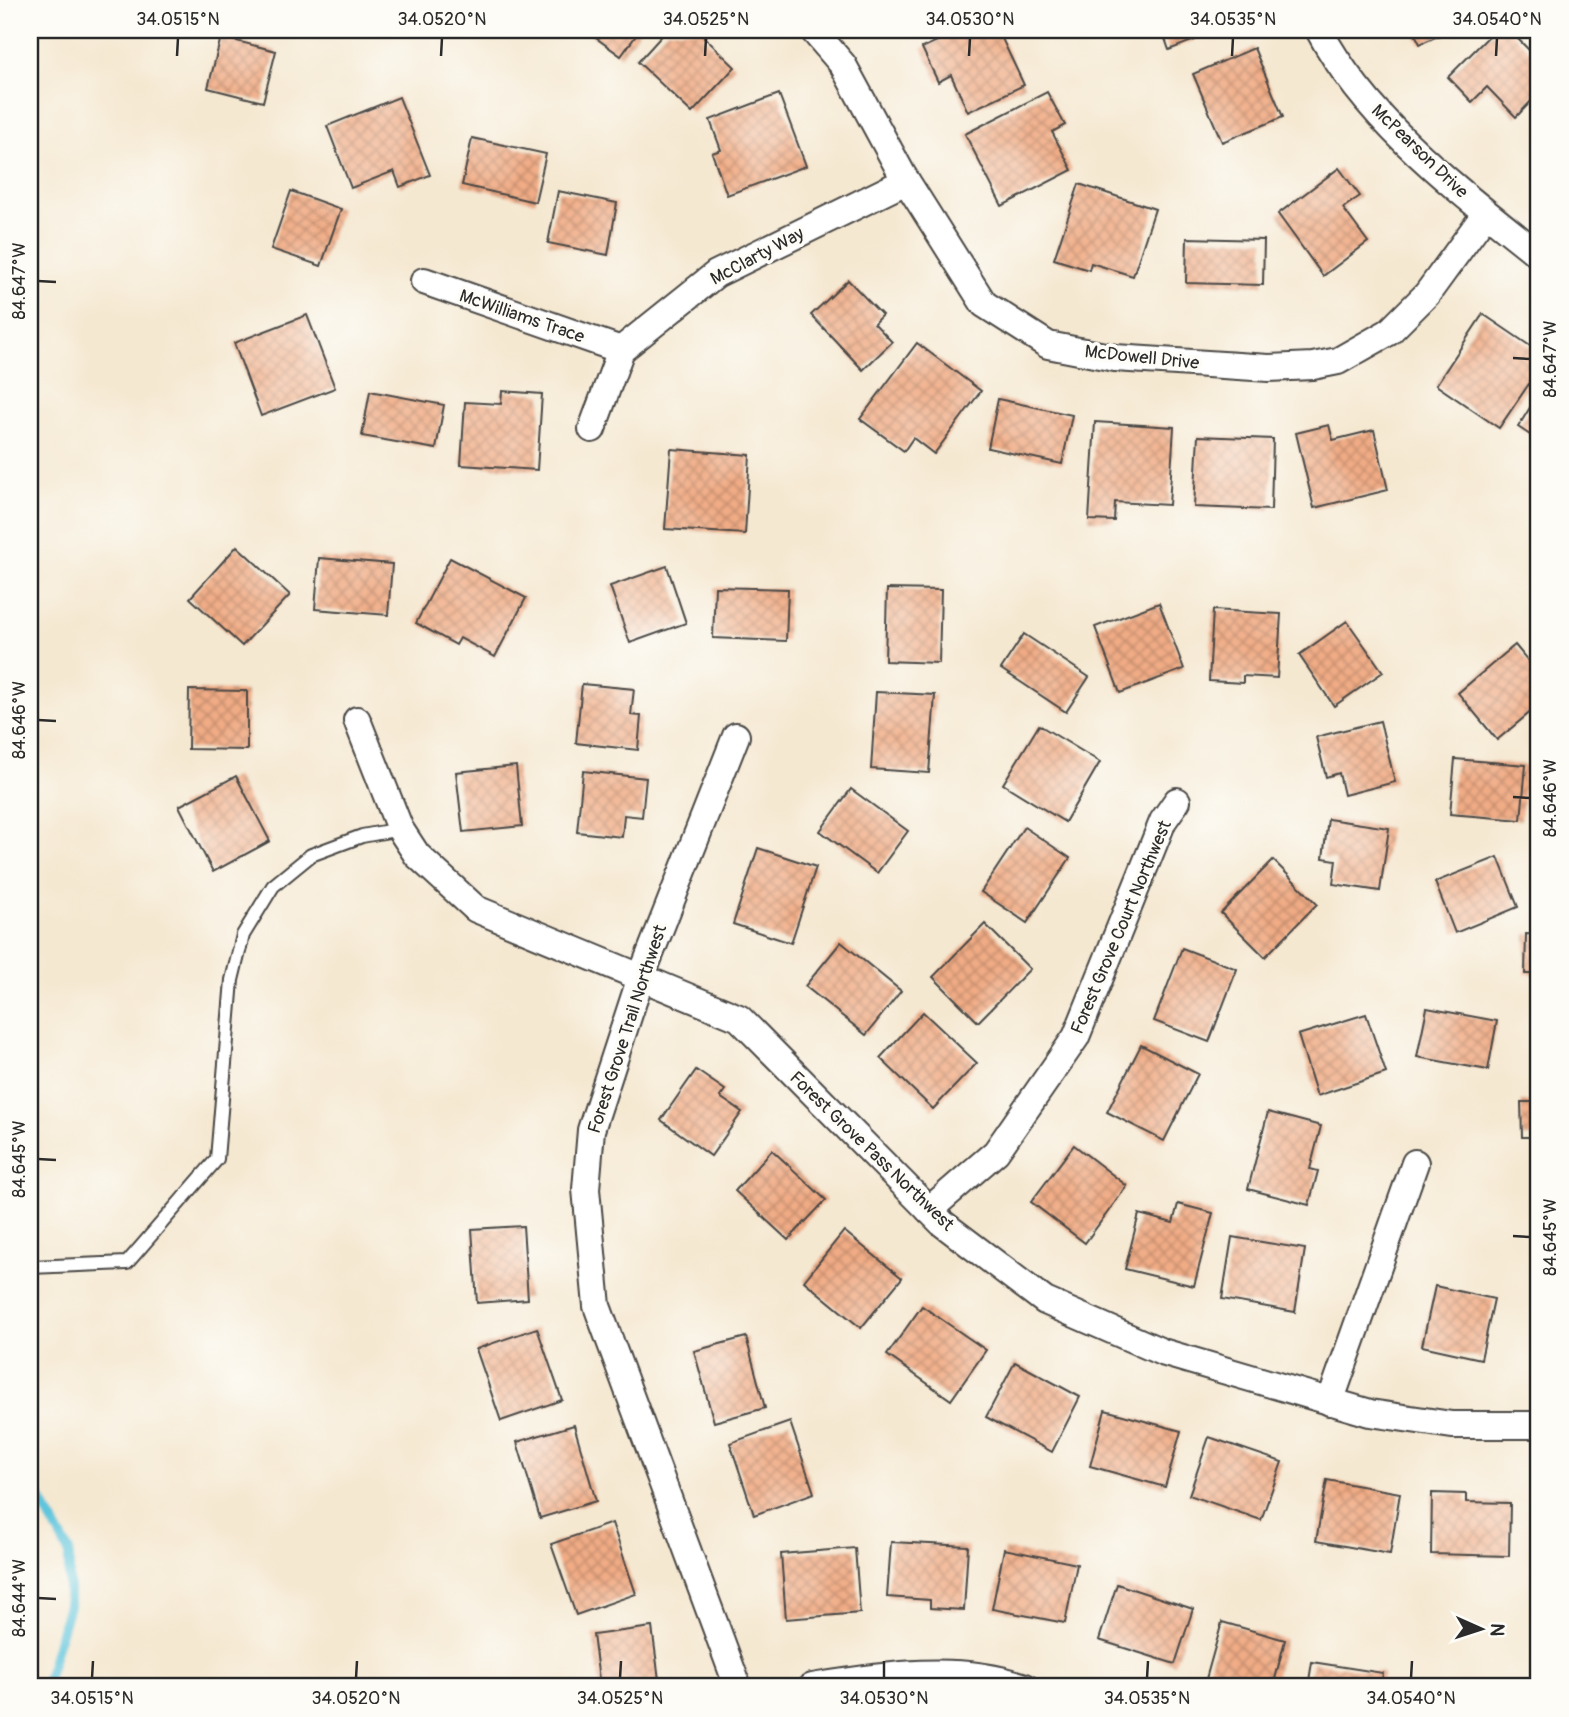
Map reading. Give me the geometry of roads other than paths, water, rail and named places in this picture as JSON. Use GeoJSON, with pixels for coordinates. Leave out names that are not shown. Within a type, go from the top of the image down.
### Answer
{"type":"FeatureCollection","features":[{"type":"Feature","properties":{"kind":"street","name":"McDowell Drive"},"geometry":{"type":"LineString","coordinates":[[813,30],[843,65],[906,181],[984,304],[1048,345],[1115,358],[1269,368],[1313,366],[1338,361],[1389,332],[1427,294],[1486,213]]}},
{"type":"Feature","properties":{"kind":"street","name":"McPearson Drive"},"geometry":{"type":"LineString","coordinates":[[1319,30],[1337,64],[1384,119],[1448,182],[1539,255]]}},
{"type":"Feature","properties":{"kind":"street","name":"McClarty Way"},"geometry":{"type":"LineString","coordinates":[[621,350],[716,274],[906,181]]}},
{"type":"Feature","properties":{"kind":"street","name":"McWilliams Trace"},"geometry":{"type":"LineString","coordinates":[[424,281],[621,350]]}},
{"type":"Feature","properties":{"kind":"street"},"geometry":{"type":"LineString","coordinates":[[592,429],[621,350]]}},
{"type":"Feature","properties":{"kind":"street","name":"Forest Grove Pass Northwest"},"geometry":{"type":"LineString","coordinates":[[357,720],[400,829],[417,855],[475,909],[739,1018],[929,1210],[1045,1301],[1162,1352],[1370,1413],[1452,1425],[1539,1424]]}},
{"type":"Feature","properties":{"kind":"street","name":"Forest Grove Trail Northwest"},"geometry":{"type":"LineString","coordinates":[[736,736],[641,977],[591,1130],[586,1189],[597,1306],[738,1687]]}},
{"type":"Feature","properties":{"kind":"street","name":"Forest Grove Court Northwest"},"geometry":{"type":"LineString","coordinates":[[929,1210],[996,1152],[1076,1037],[1163,821],[1177,801]]}},
{"type":"Feature","properties":{"kind":"street"},"geometry":{"type":"LineString","coordinates":[[1330,1402],[1415,1163]]}},
{"type":"Feature","properties":{"kind":"street"},"geometry":{"type":"LineString","coordinates":[[812,1687],[902,1673],[1001,1679],[1025,1687]]}},
{"type":"Feature","properties":{"kind":"lane"},"geometry":{"type":"LineString","coordinates":[[30,1267],[127,1263],[217,1159],[230,992],[243,935],[273,886],[311,855],[362,836],[400,829]]}},
{"type":"Feature","properties":{"kind":"waterway"},"geometry":{"type":"LineString","coordinates":[[30,1480],[69,1552],[69,1605],[45,1687]]}}]}
